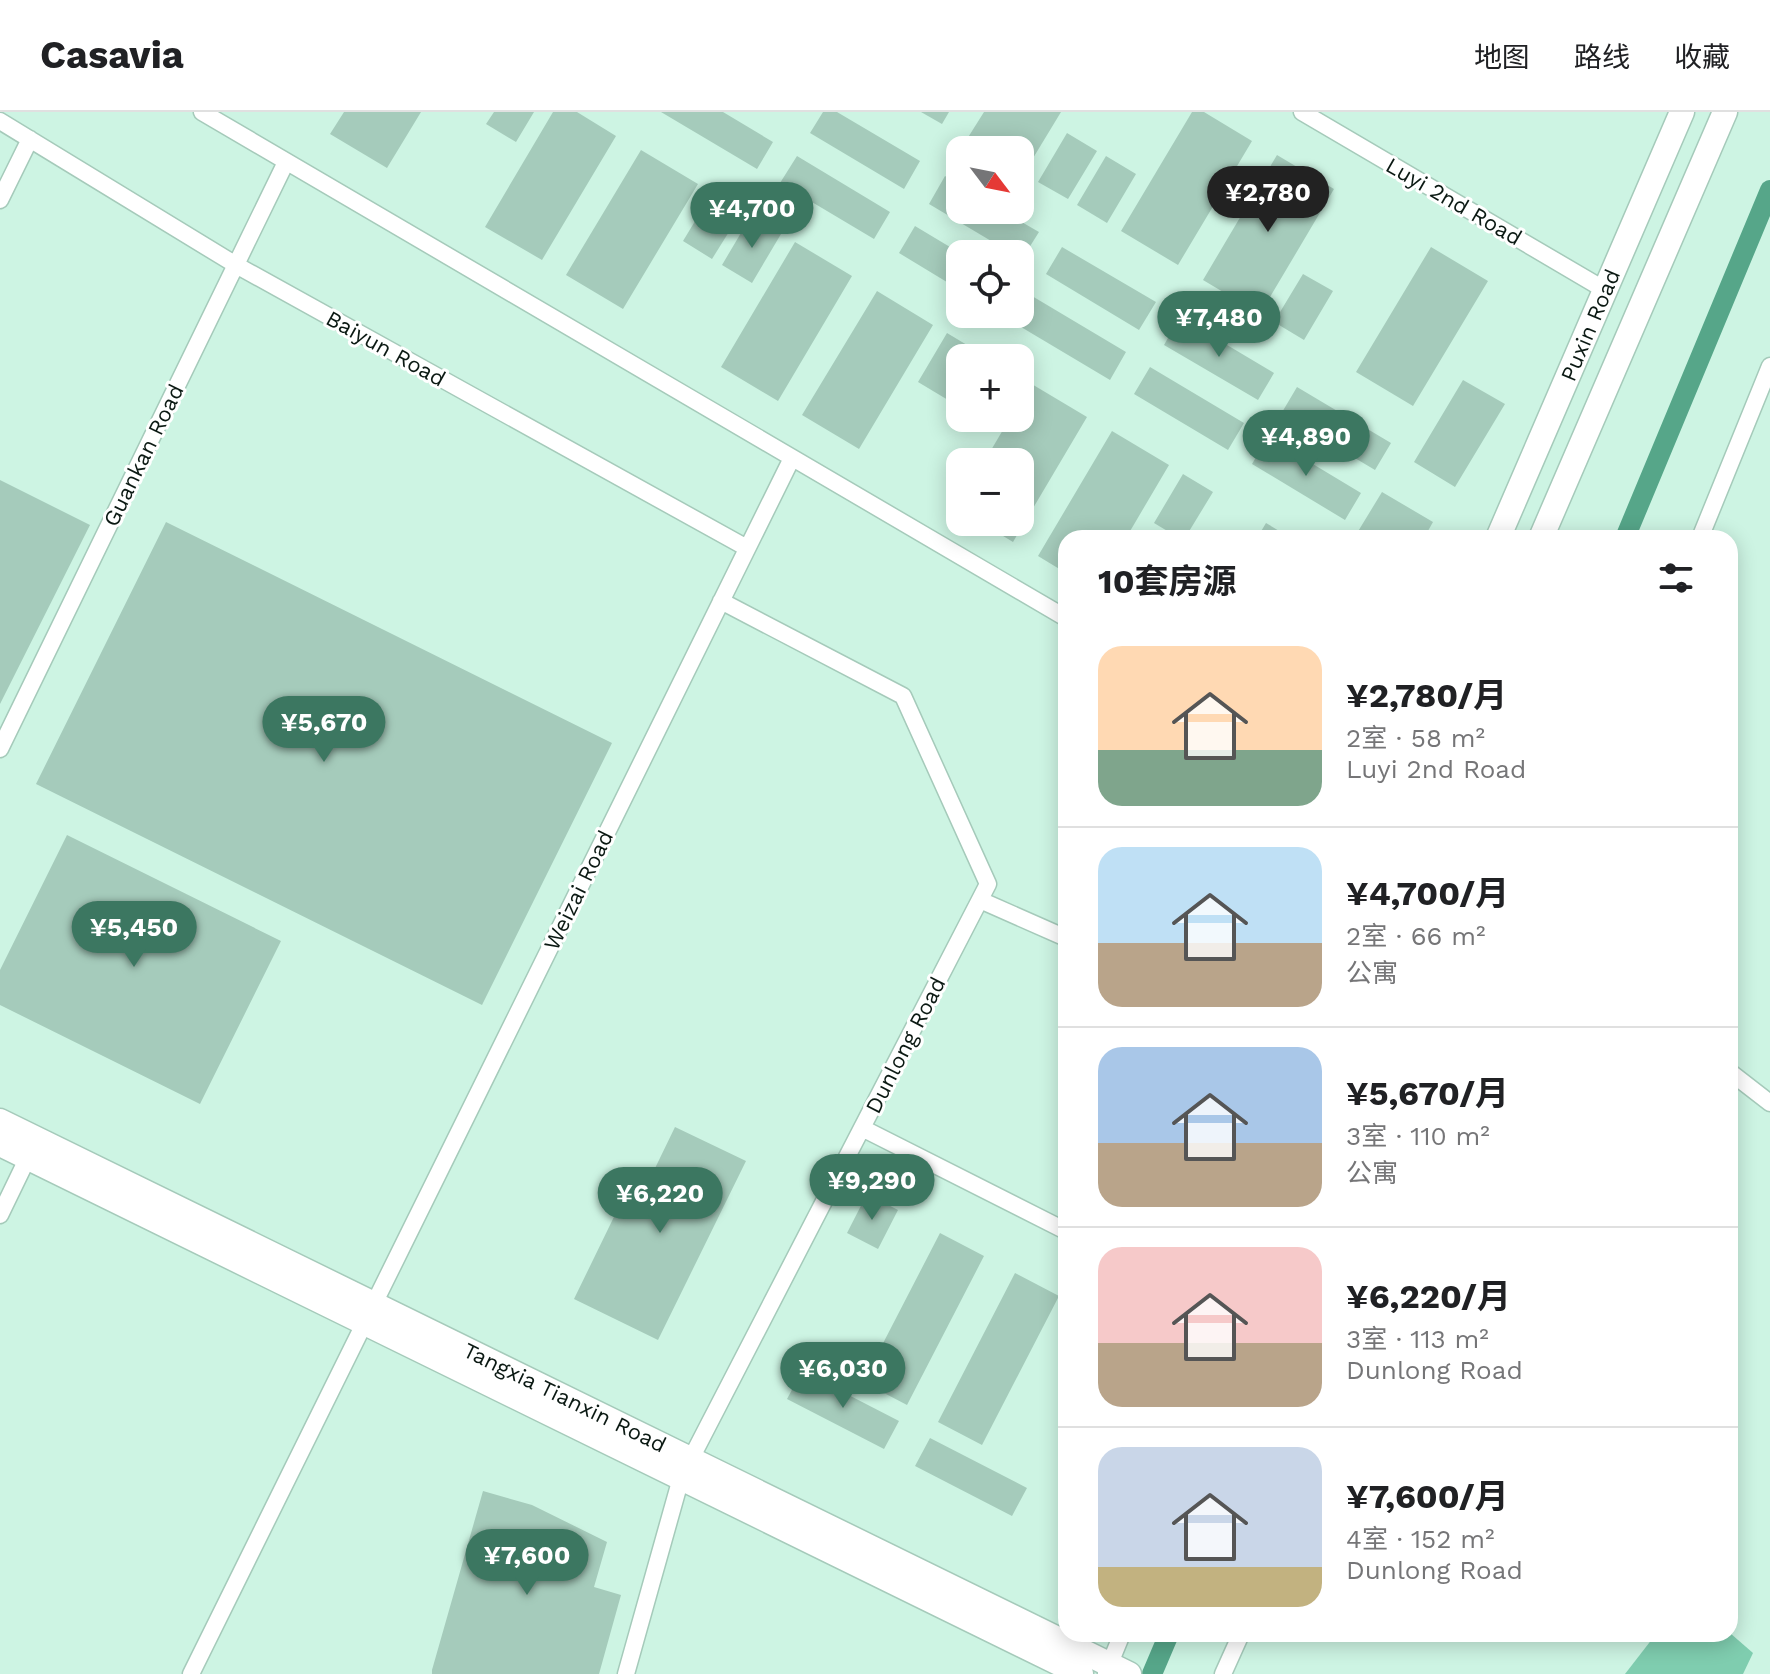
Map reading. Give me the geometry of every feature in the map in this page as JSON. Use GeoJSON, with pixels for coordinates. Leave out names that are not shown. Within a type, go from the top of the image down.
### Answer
{"type":"FeatureCollection","features":[{"type":"Feature","properties":{"kind":"main road","name":"Puxin Road"},"geometry":{"type":"LineString","coordinates":[[1501,530],[1682,112]]}},
{"type":"Feature","properties":{"kind":"main road","name":"Puxin Road"},"geometry":{"type":"LineString","coordinates":[[1544,530],[1725,112]]}},
{"type":"Feature","properties":{"kind":"main road","name":"Tangxia Tianxin Road"},"geometry":{"type":"LineString","coordinates":[[0,1121],[32,1148],[686,1468],[1115,1671]]}},
{"type":"Feature","properties":{"kind":"main road","name":"Tangxia Tianxin Road"},"geometry":{"type":"LineString","coordinates":[[0,1144],[32,1148]]}},
{"type":"Feature","properties":{"kind":"main road","name":"Tangxia Tianxin Road"},"geometry":{"type":"LineString","coordinates":[[686,1468],[1081,1674]]}},
{"type":"Feature","properties":{"kind":"street"},"geometry":{"type":"LineString","coordinates":[[202,112],[1058,613]]}},
{"type":"Feature","properties":{"kind":"street","name":"Luyi 2nd Road"},"geometry":{"type":"LineString","coordinates":[[1302,112],[1605,290]]}},
{"type":"Feature","properties":{"kind":"street","name":"Baiyun Road"},"geometry":{"type":"LineString","coordinates":[[0,121],[236,265],[747,548]]}},
{"type":"Feature","properties":{"kind":"street"},"geometry":{"type":"LineString","coordinates":[[0,200],[30,139]]}},
{"type":"Feature","properties":{"kind":"street","name":"Guankan Road"},"geometry":{"type":"LineString","coordinates":[[0,749],[286,162]]}},
{"type":"Feature","properties":{"kind":"street"},"geometry":{"type":"LineString","coordinates":[[1703,530],[1770,366]]}},
{"type":"Feature","properties":{"kind":"street","name":"Weizai Road"},"geometry":{"type":"LineString","coordinates":[[191,1674],[792,458]]}},
{"type":"Feature","properties":{"kind":"street"},"geometry":{"type":"LineString","coordinates":[[721,601],[903,696],[988,884],[980,900],[1058,934]]}},
{"type":"Feature","properties":{"kind":"street","name":"Dunlong Road"},"geometry":{"type":"LineString","coordinates":[[626,1674],[686,1468],[980,900]]}},
{"type":"Feature","properties":{"kind":"street"},"geometry":{"type":"LineString","coordinates":[[1738,1078],[1770,1103]]}},
{"type":"Feature","properties":{"kind":"street"},"geometry":{"type":"LineString","coordinates":[[862,1128],[1058,1227]]}},
{"type":"Feature","properties":{"kind":"street"},"geometry":{"type":"LineString","coordinates":[[0,1215],[32,1148]]}},
{"type":"Feature","properties":{"kind":"street"},"geometry":{"type":"LineString","coordinates":[[1115,1671],[1120,1642]]}},
{"type":"Feature","properties":{"kind":"street"},"geometry":{"type":"LineString","coordinates":[[1223,1674],[1237,1642]]}},
{"type":"Feature","properties":{"kind":"green space"},"geometry":{"type":"Polygon","coordinates":[[[1738,1640],[1753,1653],[1743,1674],[1625,1674],[1650,1642],[1738,1640]]]}},
{"type":"Feature","properties":{"kind":"building"},"geometry":{"type":"Polygon","coordinates":[[[344,112],[421,112],[387,168],[330,134],[344,112]]]}},
{"type":"Feature","properties":{"kind":"building"},"geometry":{"type":"Polygon","coordinates":[[[494,112],[534,112],[516,142],[486,124],[494,112]]]}},
{"type":"Feature","properties":{"kind":"building"},"geometry":{"type":"Polygon","coordinates":[[[553,112],[577,112],[616,136],[542,260],[485,227],[553,112]]]}},
{"type":"Feature","properties":{"kind":"building"},"geometry":{"type":"Polygon","coordinates":[[[661,112],[723,112],[773,142],[757,169],[661,112]]]}},
{"type":"Feature","properties":{"kind":"building"},"geometry":{"type":"Polygon","coordinates":[[[823,112],[837,112],[920,161],[904,189],[810,133],[823,112]]]}},
{"type":"Feature","properties":{"kind":"building"},"geometry":{"type":"Polygon","coordinates":[[[921,112],[949,112],[942,124],[921,112]]]}},
{"type":"Feature","properties":{"kind":"building"},"geometry":{"type":"Polygon","coordinates":[[[984,112],[1061,112],[1034,157],[1034,136],[969,136],[984,112]]]}},
{"type":"Feature","properties":{"kind":"building"},"geometry":{"type":"Polygon","coordinates":[[[1192,112],[1204,112],[1252,141],[1178,265],[1121,231],[1192,112]]]}},
{"type":"Feature","properties":{"kind":"building"},"geometry":{"type":"Polygon","coordinates":[[[1067,133],[1097,151],[1068,199],[1038,182],[1067,133]]]}},
{"type":"Feature","properties":{"kind":"building"},"geometry":{"type":"Polygon","coordinates":[[[641,150],[698,184],[623,309],[566,275],[641,150]]]}},
{"type":"Feature","properties":{"kind":"building"},"geometry":{"type":"Polygon","coordinates":[[[1277,155],[1334,189],[1260,314],[1203,280],[1277,155]]]}},
{"type":"Feature","properties":{"kind":"building"},"geometry":{"type":"Polygon","coordinates":[[[797,156],[890,212],[874,239],[780,183],[797,156]]]}},
{"type":"Feature","properties":{"kind":"building"},"geometry":{"type":"Polygon","coordinates":[[[1106,156],[1136,174],[1107,223],[1077,205],[1106,156]]]}},
{"type":"Feature","properties":{"kind":"building"},"geometry":{"type":"Polygon","coordinates":[[[945,176],[946,214],[929,204],[945,176]]]}},
{"type":"Feature","properties":{"kind":"building"},"geometry":{"type":"Polygon","coordinates":[[[712,193],[742,211],[712,259],[683,241],[712,193]]]}},
{"type":"Feature","properties":{"kind":"building"},"geometry":{"type":"Polygon","coordinates":[[[751,216],[781,234],[752,283],[722,265],[751,216]]]}},
{"type":"Feature","properties":{"kind":"building"},"geometry":{"type":"Polygon","coordinates":[[[963,224],[1025,224],[1039,232],[1034,240],[989,240],[963,224]]]}},
{"type":"Feature","properties":{"kind":"building"},"geometry":{"type":"Polygon","coordinates":[[[915,226],[946,245],[946,282],[899,253],[915,226]]]}},
{"type":"Feature","properties":{"kind":"building"},"geometry":{"type":"Polygon","coordinates":[[[795,242],[852,276],[778,401],[721,367],[795,242]]]}},
{"type":"Feature","properties":{"kind":"building"},"geometry":{"type":"Polygon","coordinates":[[[1062,247],[1156,302],[1139,330],[1046,274],[1062,247]]]}},
{"type":"Feature","properties":{"kind":"building"},"geometry":{"type":"Polygon","coordinates":[[[1431,247],[1488,281],[1413,406],[1356,372],[1431,247]]]}},
{"type":"Feature","properties":{"kind":"building"},"geometry":{"type":"Polygon","coordinates":[[[1303,274],[1333,291],[1304,340],[1274,322],[1303,274]]]}},
{"type":"Feature","properties":{"kind":"building"},"geometry":{"type":"Polygon","coordinates":[[[877,291],[933,325],[859,449],[802,415],[877,291]]]}},
{"type":"Feature","properties":{"kind":"building"},"geometry":{"type":"Polygon","coordinates":[[[1034,297],[1126,352],[1110,380],[1023,328],[1034,328],[1034,297]]]}},
{"type":"Feature","properties":{"kind":"building"},"geometry":{"type":"Polygon","coordinates":[[[1180,317],[1274,373],[1258,400],[1164,345],[1180,317]]]}},
{"type":"Feature","properties":{"kind":"building"},"geometry":{"type":"Polygon","coordinates":[[[947,333],[965,344],[946,344],[946,399],[918,382],[947,333]]]}},
{"type":"Feature","properties":{"kind":"building"},"geometry":{"type":"Polygon","coordinates":[[[1150,367],[1244,423],[1228,450],[1134,394],[1150,367]]]}},
{"type":"Feature","properties":{"kind":"building"},"geometry":{"type":"Polygon","coordinates":[[[1463,380],[1505,404],[1455,487],[1414,462],[1463,380]]]}},
{"type":"Feature","properties":{"kind":"building"},"geometry":{"type":"Polygon","coordinates":[[[1034,385],[1087,417],[1034,507],[1034,448],[992,448],[1002,432],[1034,432],[1034,385]]]}},
{"type":"Feature","properties":{"kind":"building"},"geometry":{"type":"Polygon","coordinates":[[[1297,387],[1391,443],[1375,470],[1281,414],[1297,387]]]}},
{"type":"Feature","properties":{"kind":"building"},"geometry":{"type":"Polygon","coordinates":[[[1112,431],[1169,465],[1131,530],[1058,530],[1058,568],[1038,556],[1112,431]]]}},
{"type":"Feature","properties":{"kind":"building"},"geometry":{"type":"Polygon","coordinates":[[[1268,437],[1361,493],[1345,520],[1252,464],[1268,437]]]}},
{"type":"Feature","properties":{"kind":"building"},"geometry":{"type":"Polygon","coordinates":[[[1183,474],[1213,492],[1190,530],[1166,530],[1154,523],[1183,474]]]}},
{"type":"Feature","properties":{"kind":"building"},"geometry":{"type":"Polygon","coordinates":[[[0,480],[90,525],[0,704],[0,480]]]}},
{"type":"Feature","properties":{"kind":"building"},"geometry":{"type":"Polygon","coordinates":[[[1382,492],[1433,522],[1428,530],[1359,530],[1382,492]]]}},
{"type":"Feature","properties":{"kind":"building"},"geometry":{"type":"Polygon","coordinates":[[[166,522],[612,743],[482,1005],[36,784],[166,522]]]}},
{"type":"Feature","properties":{"kind":"building"},"geometry":{"type":"Polygon","coordinates":[[[1266,523],[1278,530],[1262,530],[1266,523]]]}},
{"type":"Feature","properties":{"kind":"building"},"geometry":{"type":"Polygon","coordinates":[[[1003,536],[1017,536],[1013,542],[1003,536]]]}},
{"type":"Feature","properties":{"kind":"building"},"geometry":{"type":"Polygon","coordinates":[[[67,835],[281,941],[200,1104],[0,1005],[0,970],[67,835]]]}},
{"type":"Feature","properties":{"kind":"building"},"geometry":{"type":"Polygon","coordinates":[[[675,1127],[746,1161],[658,1340],[574,1299],[629,1186],[643,1193],[675,1127]]]}},
{"type":"Feature","properties":{"kind":"building"},"geometry":{"type":"Polygon","coordinates":[[[867,1194],[898,1210],[878,1249],[847,1233],[867,1194]]]}},
{"type":"Feature","properties":{"kind":"building"},"geometry":{"type":"Polygon","coordinates":[[[940,1233],[984,1256],[907,1405],[863,1382],[940,1233]]]}},
{"type":"Feature","properties":{"kind":"building"},"geometry":{"type":"Polygon","coordinates":[[[1015,1273],[1058,1295],[982,1445],[938,1422],[1015,1273]]]}},
{"type":"Feature","properties":{"kind":"building"},"geometry":{"type":"Polygon","coordinates":[[[802,1371],[899,1421],[884,1449],[787,1399],[802,1371]]]}},
{"type":"Feature","properties":{"kind":"building"},"geometry":{"type":"Polygon","coordinates":[[[930,1438],[1027,1488],[1012,1516],[915,1466],[930,1438]]]}},
{"type":"Feature","properties":{"kind":"building"},"geometry":{"type":"Polygon","coordinates":[[[483,1491],[532,1505],[607,1542],[594,1587],[621,1595],[599,1674],[432,1674],[483,1491]]]}},
{"type":"Feature","properties":{"kind":"waterway"},"geometry":{"type":"LineString","coordinates":[[1628,530],[1770,190]]}},
{"type":"Feature","properties":{"kind":"waterway"},"geometry":{"type":"LineString","coordinates":[[1152,1674],[1166,1642]]}}]}
